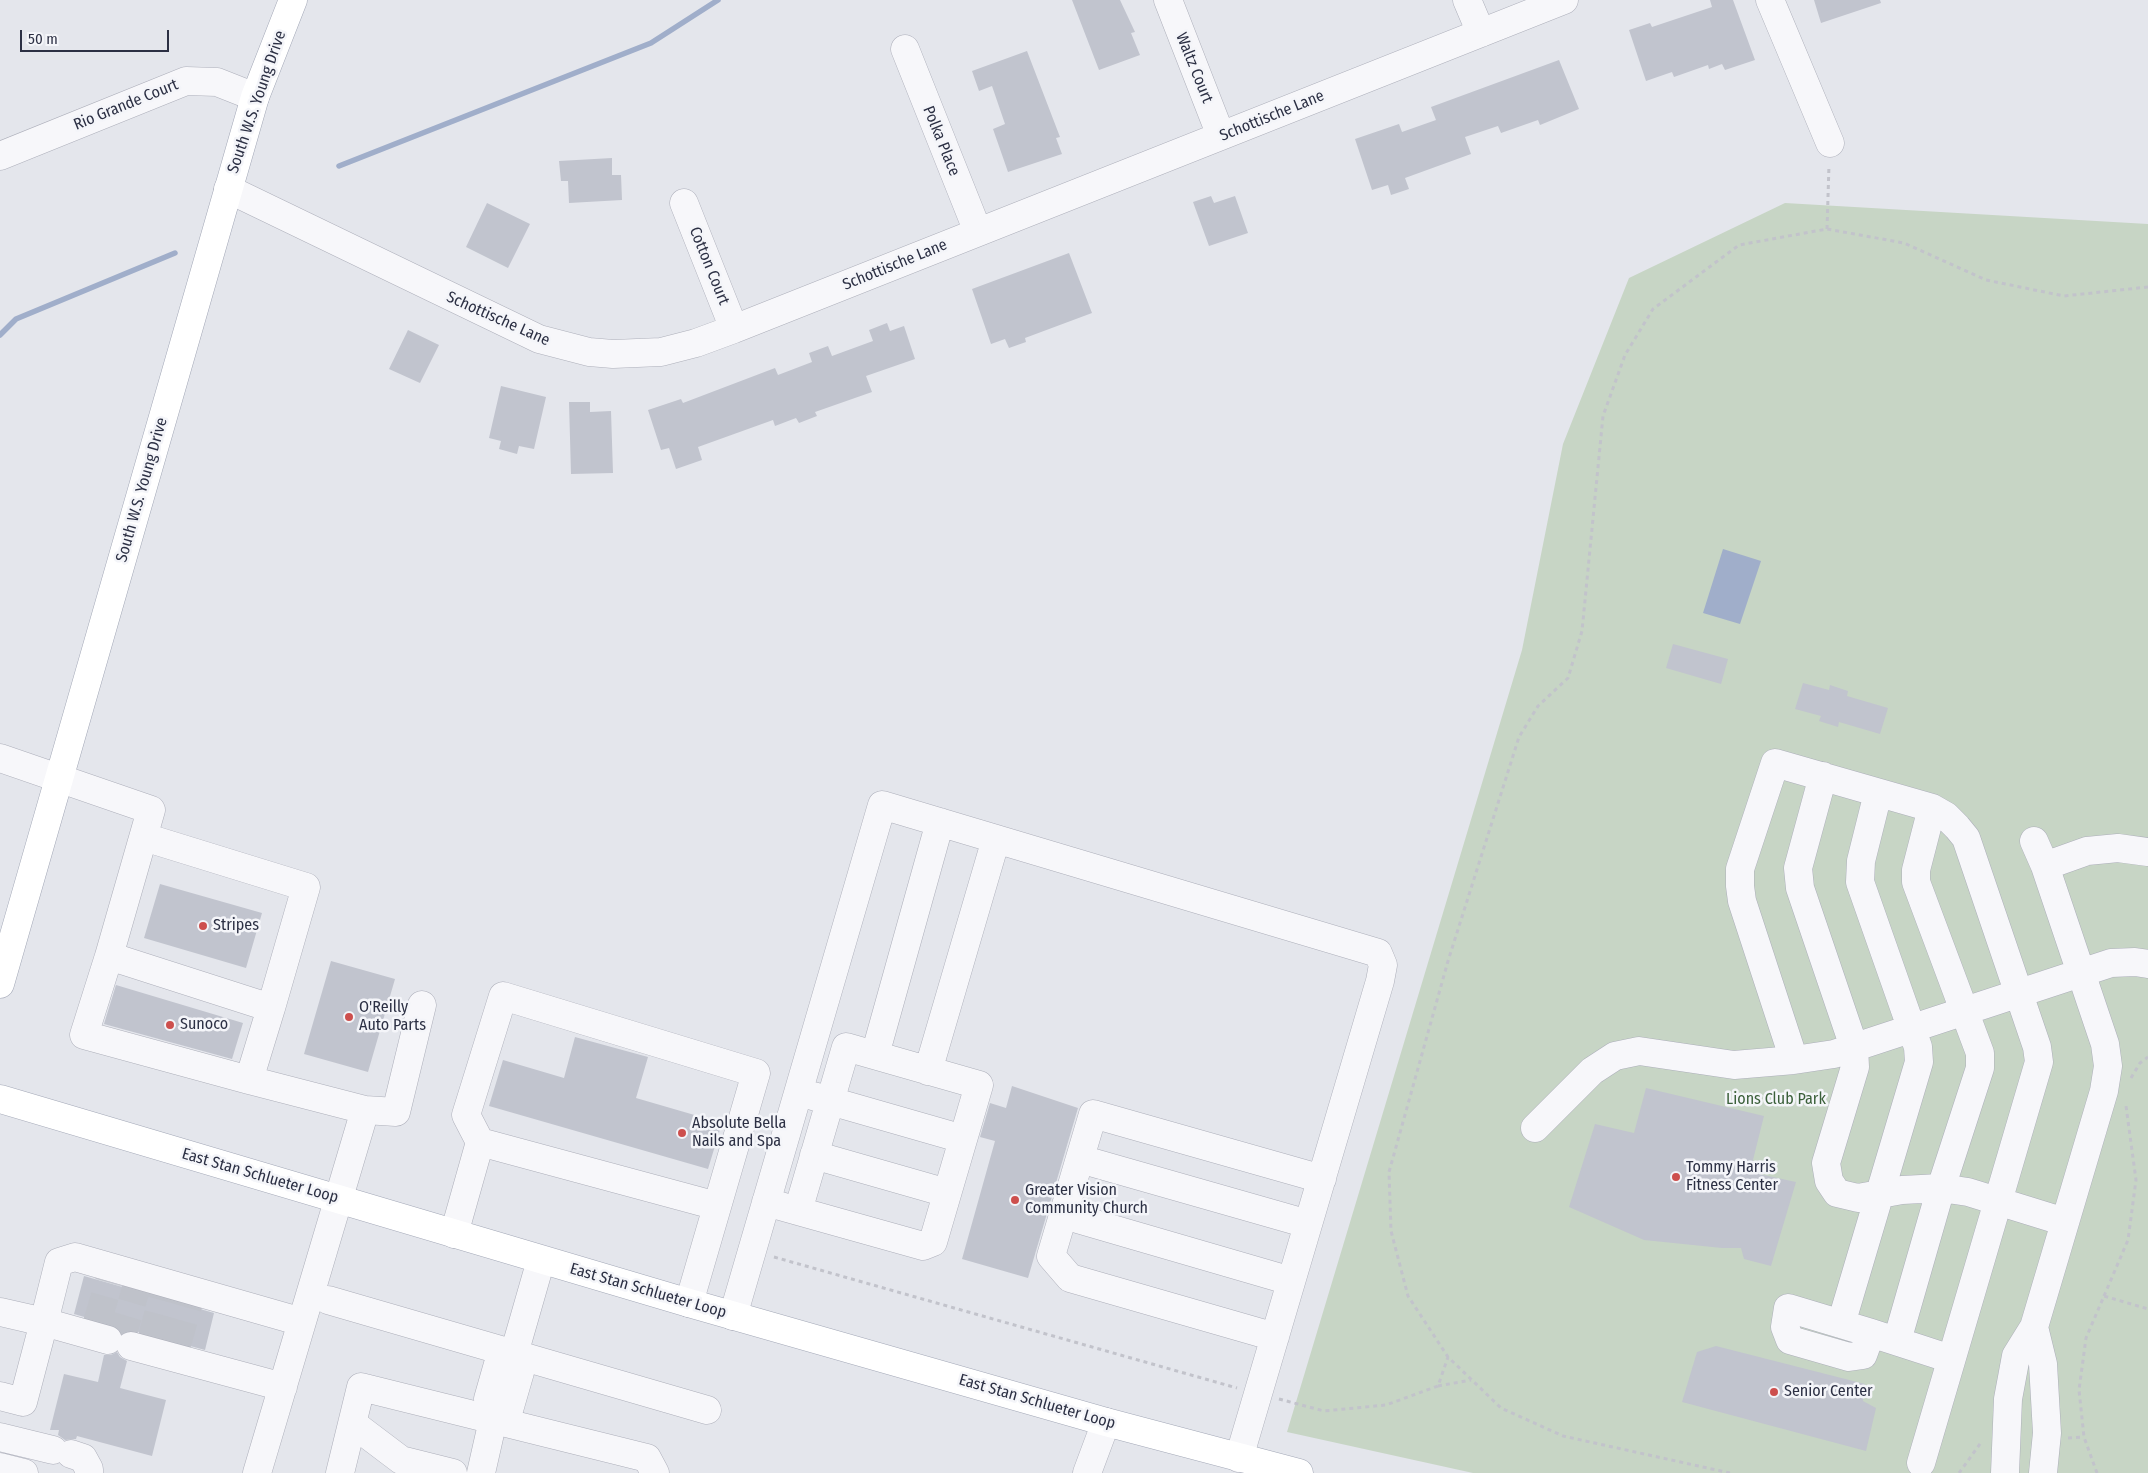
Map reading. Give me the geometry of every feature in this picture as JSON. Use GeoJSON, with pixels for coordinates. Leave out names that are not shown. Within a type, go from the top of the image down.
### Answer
{"type":"FeatureCollection","features":[{"type":"Feature","properties":{"kind":"main road","name":"South W.S. Young Drive"},"geometry":{"type":"LineString","coordinates":[[0,984],[255,97],[293,0]]}},
{"type":"Feature","properties":{"kind":"main road","name":"East Stan Schlueter Loop"},"geometry":{"type":"LineString","coordinates":[[0,1099],[733,1316],[1247,1464],[1299,1473]]}},
{"type":"Feature","properties":{"kind":"street","name":"Waltz Court"},"geometry":{"type":"LineString","coordinates":[[1168,0],[1221,136]]}},
{"type":"Feature","properties":{"kind":"street"},"geometry":{"type":"LineString","coordinates":[[1468,0],[1481,33]]}},
{"type":"Feature","properties":{"kind":"street","name":"Schottische Lane"},"geometry":{"type":"LineString","coordinates":[[228,189],[515,329],[566,348],[613,354],[661,352],[696,343],[734,329],[1564,0]]}},
{"type":"Feature","properties":{"kind":"street"},"geometry":{"type":"LineString","coordinates":[[1770,0],[1830,143]]}},
{"type":"Feature","properties":{"kind":"street","name":"Polka Place"},"geometry":{"type":"LineString","coordinates":[[905,49],[978,232]]}},
{"type":"Feature","properties":{"kind":"street","name":"Rio Grande Court"},"geometry":{"type":"LineString","coordinates":[[0,156],[186,81],[217,82],[255,97]]}},
{"type":"Feature","properties":{"kind":"street","name":"Cotton Court"},"geometry":{"type":"LineString","coordinates":[[684,203],[734,329]]}},
{"type":"Feature","properties":{"kind":"street"},"geometry":{"type":"LineString","coordinates":[[0,758],[152,810],[84,1035],[365,1110],[396,1112],[422,1005]]}},
{"type":"Feature","properties":{"kind":"street"},"geometry":{"type":"LineString","coordinates":[[1794,1060],[1742,901],[1740,869],[1775,763],[1932,808],[1946,816],[1966,838],[2037,1047],[2039,1062],[1921,1463]]}},
{"type":"Feature","properties":{"kind":"street"},"geometry":{"type":"LineString","coordinates":[[1822,776],[1798,868],[1800,888],[1854,1047],[1855,1067],[1826,1164],[1829,1181],[1837,1193],[1858,1198],[1902,1190],[1941,1188],[1968,1192],[2065,1222]]}},
{"type":"Feature","properties":{"kind":"street"},"geometry":{"type":"LineString","coordinates":[[1841,1324],[1919,1062],[1918,1047],[1860,882],[1861,861],[1878,792]]}},
{"type":"Feature","properties":{"kind":"street"},"geometry":{"type":"LineString","coordinates":[[733,1316],[882,805],[1378,953],[1383,965],[1380,981],[1258,1394],[1247,1464]]}},
{"type":"Feature","properties":{"kind":"street"},"geometry":{"type":"LineString","coordinates":[[1932,808],[1916,870],[1916,882],[1980,1053],[1980,1068],[1941,1188],[1884,1337],[1863,1355],[1849,1357],[1790,1340],[1786,1327],[1788,1308],[1884,1337],[1951,1359]]}},
{"type":"Feature","properties":{"kind":"street"},"geometry":{"type":"LineString","coordinates":[[875,1055],[940,822]]}},
{"type":"Feature","properties":{"kind":"street"},"geometry":{"type":"LineString","coordinates":[[144,837],[306,886],[249,1080]]}},
{"type":"Feature","properties":{"kind":"street"},"geometry":{"type":"LineString","coordinates":[[928,1071],[996,839]]}},
{"type":"Feature","properties":{"kind":"street"},"geometry":{"type":"LineString","coordinates":[[2005,1473],[2008,1399],[2016,1356],[2034,1327],[2104,1091],[2108,1066],[2105,1044],[2081,971],[2045,866],[2034,841]]}},
{"type":"Feature","properties":{"kind":"street"},"geometry":{"type":"LineString","coordinates":[[2045,866],[2087,851],[2118,848],[2148,852]]}},
{"type":"Feature","properties":{"kind":"street"},"geometry":{"type":"LineString","coordinates":[[109,956],[271,1008]]}},
{"type":"Feature","properties":{"kind":"street"},"geometry":{"type":"LineString","coordinates":[[1535,1128],[1592,1071],[1615,1056],[1639,1051],[1734,1065],[1794,1060],[1834,1054],[2111,962],[2148,964]]}},
{"type":"Feature","properties":{"kind":"street"},"geometry":{"type":"LineString","coordinates":[[454,1234],[480,1142],[466,1115],[503,996],[756,1073],[689,1303]]}},
{"type":"Feature","properties":{"kind":"street"},"geometry":{"type":"LineString","coordinates":[[766,1202],[798,1211],[924,1246],[933,1242],[979,1085],[846,1047],[798,1211]]}},
{"type":"Feature","properties":{"kind":"street"},"geometry":{"type":"LineString","coordinates":[[798,1092],[963,1139]]}},
{"type":"Feature","properties":{"kind":"street"},"geometry":{"type":"LineString","coordinates":[[257,1473],[340,1200],[365,1110]]}},
{"type":"Feature","properties":{"kind":"street"},"geometry":{"type":"LineString","coordinates":[[1275,1337],[1070,1278],[1051,1256],[1093,1114],[1322,1179]]}},
{"type":"Feature","properties":{"kind":"street"},"geometry":{"type":"LineString","coordinates":[[480,1142],[717,1206]]}},
{"type":"Feature","properties":{"kind":"street"},"geometry":{"type":"LineString","coordinates":[[814,1155],[947,1194]]}},
{"type":"Feature","properties":{"kind":"street"},"geometry":{"type":"LineString","coordinates":[[1080,1159],[1308,1224]]}},
{"type":"Feature","properties":{"kind":"street"},"geometry":{"type":"LineString","coordinates":[[1064,1215],[1291,1281]]}},
{"type":"Feature","properties":{"kind":"street"},"geometry":{"type":"LineString","coordinates":[[0,1396],[23,1402],[60,1262],[75,1258],[111,1275],[302,1322]]}},
{"type":"Feature","properties":{"kind":"street"},"geometry":{"type":"LineString","coordinates":[[481,1473],[493,1420],[509,1410],[520,1372],[514,1354],[542,1260]]}},
{"type":"Feature","properties":{"kind":"street"},"geometry":{"type":"LineString","coordinates":[[328,1300],[707,1410]]}},
{"type":"Feature","properties":{"kind":"street"},"geometry":{"type":"LineString","coordinates":[[0,1312],[135,1343],[282,1387]]}},
{"type":"Feature","properties":{"kind":"street"},"geometry":{"type":"LineString","coordinates":[[2034,1327],[2042,1364],[2047,1433],[2043,1473]]}},
{"type":"Feature","properties":{"kind":"street"},"geometry":{"type":"LineString","coordinates":[[340,1473],[361,1387],[646,1458],[655,1473]]}},
{"type":"Feature","properties":{"kind":"street"},"geometry":{"type":"LineString","coordinates":[[1087,1473],[1106,1422]]}},
{"type":"Feature","properties":{"kind":"street"},"geometry":{"type":"LineString","coordinates":[[352,1423],[400,1466],[453,1473]]}},
{"type":"Feature","properties":{"kind":"street"},"geometry":{"type":"LineString","coordinates":[[0,1437],[71,1459]]}},
{"type":"Feature","properties":{"kind":"street"},"geometry":{"type":"LineString","coordinates":[[0,1467],[24,1473]]}},
{"type":"Feature","properties":{"kind":"path"},"geometry":{"type":"LineString","coordinates":[[1827,229],[1830,143]]}},
{"type":"Feature","properties":{"kind":"path"},"geometry":{"type":"LineString","coordinates":[[1730,1473],[1563,1436],[1501,1408],[1448,1357],[1408,1296],[1391,1231],[1389,1172],[1448,961],[1519,737],[1538,706],[1568,678],[1582,631],[1603,416],[1625,355],[1653,309],[1739,245],[1827,229],[1904,243],[1986,280],[2064,296],[2148,287]]}},
{"type":"Feature","properties":{"kind":"path"},"geometry":{"type":"LineString","coordinates":[[2130,1079],[2140,1063],[2148,1057]]}},
{"type":"Feature","properties":{"kind":"path"},"geometry":{"type":"LineString","coordinates":[[2098,1473],[2084,1437],[2079,1390],[2086,1338],[2128,1240],[2136,1180],[2126,1101]]}},
{"type":"Feature","properties":{"kind":"path"},"geometry":{"type":"LineString","coordinates":[[752,1251],[1324,1411],[1386,1405],[1438,1386],[1472,1380]]}},
{"type":"Feature","properties":{"kind":"path"},"geometry":{"type":"LineString","coordinates":[[2104,1296],[2148,1309]]}},
{"type":"Feature","properties":{"kind":"path"},"geometry":{"type":"LineString","coordinates":[[1438,1386],[1448,1357]]}},
{"type":"Feature","properties":{"kind":"green space","name":"Lions Club Park"},"geometry":{"type":"Polygon","coordinates":[[[1785,203],[2148,224],[2148,1473],[1473,1473],[1287,1432],[1522,650],[1563,444],[1629,278],[1785,203]]]}},
{"type":"Feature","properties":{"kind":"water"},"geometry":{"type":"Polygon","coordinates":[[[1723,549],[1761,561],[1740,624],[1703,613],[1723,549]]]}},
{"type":"Feature","properties":{"kind":"building"},"geometry":{"type":"Polygon","coordinates":[[[1072,0],[1120,0],[1135,32],[1131,33],[1140,55],[1099,70],[1072,0]]]}},
{"type":"Feature","properties":{"kind":"building"},"geometry":{"type":"Polygon","coordinates":[[[1710,0],[1733,0],[1755,60],[1725,70],[1722,64],[1709,69],[1708,65],[1674,77],[1672,72],[1646,81],[1629,30],[1650,23],[1652,27],[1712,7],[1710,0]]]}},
{"type":"Feature","properties":{"kind":"building"},"geometry":{"type":"Polygon","coordinates":[[[1814,0],[1880,0],[1881,3],[1821,23],[1814,0]]]}},
{"type":"Feature","properties":{"kind":"building"},"geometry":{"type":"Polygon","coordinates":[[[1027,51],[1060,137],[1056,138],[1062,154],[1008,172],[993,129],[1005,124],[992,86],[979,91],[972,71],[1027,51]]]}},
{"type":"Feature","properties":{"kind":"building"},"geometry":{"type":"Polygon","coordinates":[[[1559,60],[1579,109],[1540,125],[1538,120],[1501,133],[1498,126],[1465,137],[1471,154],[1405,178],[1409,189],[1391,195],[1388,185],[1372,190],[1355,139],[1399,124],[1402,132],[1436,120],[1431,107],[1559,60]]]}},
{"type":"Feature","properties":{"kind":"building"},"geometry":{"type":"Polygon","coordinates":[[[612,158],[612,175],[621,175],[622,200],[569,203],[568,181],[561,181],[559,161],[612,158]]]}},
{"type":"Feature","properties":{"kind":"building"},"geometry":{"type":"Polygon","coordinates":[[[1211,196],[1214,203],[1235,196],[1248,233],[1209,246],[1193,202],[1211,196]]]}},
{"type":"Feature","properties":{"kind":"building"},"geometry":{"type":"Polygon","coordinates":[[[487,203],[530,224],[508,268],[466,247],[487,203]]]}},
{"type":"Feature","properties":{"kind":"building"},"geometry":{"type":"Polygon","coordinates":[[[1069,253],[1092,313],[1025,338],[1026,342],[1009,348],[1005,339],[991,344],[972,289],[1069,253]]]}},
{"type":"Feature","properties":{"kind":"building"},"geometry":{"type":"Polygon","coordinates":[[[887,323],[890,331],[904,326],[915,359],[866,376],[872,392],[815,412],[817,416],[799,423],[796,418],[775,426],[773,420],[698,447],[702,460],[676,469],[669,448],[661,450],[648,410],[681,399],[683,403],[775,368],[778,375],[812,362],[809,353],[828,346],[832,356],[873,341],[869,330],[887,323]]]}},
{"type":"Feature","properties":{"kind":"building"},"geometry":{"type":"Polygon","coordinates":[[[408,330],[439,345],[420,383],[389,369],[408,330]]]}},
{"type":"Feature","properties":{"kind":"building"},"geometry":{"type":"Polygon","coordinates":[[[501,386],[546,397],[534,449],[519,446],[517,454],[499,449],[501,441],[489,438],[501,386]]]}},
{"type":"Feature","properties":{"kind":"building"},"geometry":{"type":"Polygon","coordinates":[[[569,402],[590,402],[590,412],[611,411],[613,473],[571,474],[569,402]]]}},
{"type":"Feature","properties":{"kind":"building"},"geometry":{"type":"Polygon","coordinates":[[[1673,644],[1728,659],[1721,684],[1666,668],[1673,644]]]}},
{"type":"Feature","properties":{"kind":"building"},"geometry":{"type":"Polygon","coordinates":[[[1803,683],[1829,690],[1830,685],[1848,691],[1847,696],[1888,708],[1880,734],[1839,722],[1838,727],[1819,721],[1821,716],[1795,709],[1803,683]]]}},
{"type":"Feature","properties":{"kind":"building","name":"Stripes"},"geometry":{"type":"Polygon","coordinates":[[[160,884],[262,913],[246,968],[144,938],[160,884]]]}},
{"type":"Feature","properties":{"kind":"building","name":"O'Reilly Auto Parts"},"geometry":{"type":"Polygon","coordinates":[[[331,961],[395,979],[368,1072],[304,1054],[331,961]]]}},
{"type":"Feature","properties":{"kind":"building","name":"Sunoco"},"geometry":{"type":"Polygon","coordinates":[[[116,985],[243,1023],[232,1059],[104,1024],[116,985]]]}},
{"type":"Feature","properties":{"kind":"building"},"geometry":{"type":"Polygon","coordinates":[[[575,1037],[648,1057],[636,1098],[722,1123],[708,1169],[489,1106],[503,1060],[564,1078],[575,1037]]]}},
{"type":"Feature","properties":{"kind":"building","name":"Greater Vision Community Church"},"geometry":{"type":"Polygon","coordinates":[[[1012,1086],[1078,1108],[1028,1278],[962,1259],[995,1141],[980,1137],[990,1103],[1006,1108],[1012,1086]]]}},
{"type":"Feature","properties":{"kind":"building","name":"Tommy Harris Fitness Center"},"geometry":{"type":"Polygon","coordinates":[[[1646,1088],[1764,1116],[1750,1172],[1796,1182],[1771,1266],[1744,1259],[1741,1248],[1722,1248],[1644,1240],[1569,1207],[1595,1124],[1634,1133],[1646,1088]]]}},
{"type":"Feature","properties":{"kind":"building"},"geometry":{"type":"Polygon","coordinates":[[[84,1276],[214,1313],[205,1350],[135,1331],[127,1331],[122,1334],[119,1329],[112,1325],[74,1314],[84,1276]]]}},
{"type":"Feature","properties":{"kind":"building","name":"Senior Center"},"geometry":{"type":"Polygon","coordinates":[[[1716,1346],[1865,1384],[1863,1401],[1876,1408],[1866,1451],[1682,1402],[1697,1352],[1716,1346]]]}},
{"type":"Feature","properties":{"kind":"building"},"geometry":{"type":"Polygon","coordinates":[[[117,1352],[120,1357],[127,1361],[120,1388],[166,1400],[152,1456],[77,1436],[76,1439],[65,1440],[58,1435],[59,1430],[50,1430],[64,1374],[98,1382],[104,1355],[111,1355],[117,1352]]]}},
{"type":"Feature","properties":{"kind":"waterway"},"geometry":{"type":"LineString","coordinates":[[339,166],[651,43],[718,0]]}},
{"type":"Feature","properties":{"kind":"waterway"},"geometry":{"type":"LineString","coordinates":[[0,335],[16,319],[175,253]]}},
{"type":"Feature","properties":{"kind":"tunnel"},"geometry":{"type":"LineString","coordinates":[[97,1323],[109,1282]]}},
{"type":"Feature","properties":{"kind":"tunnel"},"geometry":{"type":"LineString","coordinates":[[120,1343],[136,1289]]}},
{"type":"Feature","properties":{"kind":"tunnel"},"geometry":{"type":"LineString","coordinates":[[151,1341],[163,1296]]}},
{"type":"Feature","properties":{"kind":"tunnel"},"geometry":{"type":"LineString","coordinates":[[176,1348],[189,1302]]}},
{"type":"Feature","properties":{"kind":"place","name":"Stripes"},"geometry":{"type":"Point","coordinates":[203,926]}},
{"type":"Feature","properties":{"kind":"place","name":"O'Reilly Auto Parts"},"geometry":{"type":"Point","coordinates":[349,1017]}},
{"type":"Feature","properties":{"kind":"place","name":"Sunoco"},"geometry":{"type":"Point","coordinates":[170,1025]}},
{"type":"Feature","properties":{"kind":"place","name":"Absolute Bella Nails and Spa"},"geometry":{"type":"Point","coordinates":[682,1133]}},
{"type":"Feature","properties":{"kind":"place","name":"Tommy Harris Fitness Center"},"geometry":{"type":"Point","coordinates":[1676,1177]}},
{"type":"Feature","properties":{"kind":"place","name":"Greater Vision Community Church"},"geometry":{"type":"Point","coordinates":[1015,1200]}},
{"type":"Feature","properties":{"kind":"place","name":"Senior Center"},"geometry":{"type":"Point","coordinates":[1774,1392]}}]}
